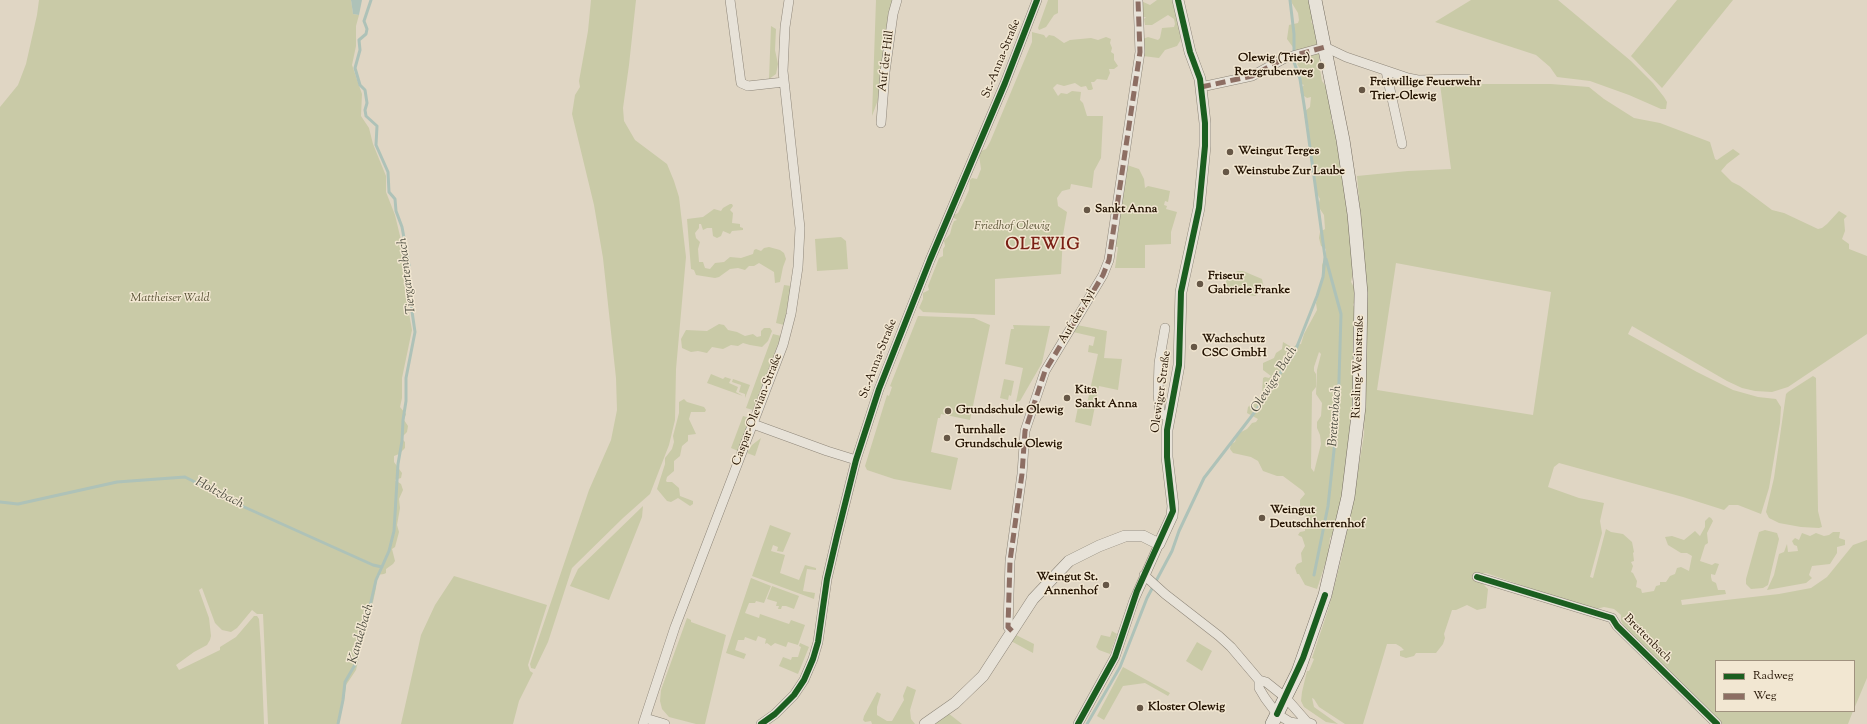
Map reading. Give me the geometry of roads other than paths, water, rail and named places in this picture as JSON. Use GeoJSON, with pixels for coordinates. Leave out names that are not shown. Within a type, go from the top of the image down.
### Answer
{"type":"FeatureCollection","features":[{"type":"Feature","properties":{"kind":"main road","name":"Riesling-Weinstraße"},"geometry":{"type":"LineString","coordinates":[[1275,719],[1286,698],[1303,658],[1325,594],[1348,497],[1359,407],[1361,293],[1354,221],[1341,133],[1315,0]]}},
{"type":"Feature","properties":{"kind":"street"},"geometry":{"type":"LineString","coordinates":[[730,0],[741,83],[748,86],[784,82]]}},
{"type":"Feature","properties":{"kind":"street","name":"Caspar-Olevian-Straße"},"geometry":{"type":"LineString","coordinates":[[644,721],[675,627],[788,329],[798,267],[799,208],[784,82],[783,48],[789,0]]}},
{"type":"Feature","properties":{"kind":"street","name":"Auf der Hill"},"geometry":{"type":"LineString","coordinates":[[881,123],[885,72],[893,14],[897,0]]}},
{"type":"Feature","properties":{"kind":"street","name":"St.-Anna-Straße"},"geometry":{"type":"LineString","coordinates":[[761,724],[775,714],[794,695],[804,680],[813,659],[818,642],[827,579],[835,543],[856,460],[879,389],[896,344],[1005,83],[1037,0]]}},
{"type":"Feature","properties":{"kind":"street","name":"Auf der Ayl"},"geometry":{"type":"LineString","coordinates":[[1012,630],[1008,627],[1010,556],[1022,474],[1025,431],[1045,371],[1103,275],[1109,260],[1140,52],[1138,0]]}},
{"type":"Feature","properties":{"kind":"street","name":"Olewiger Straße"},"geometry":{"type":"LineString","coordinates":[[1078,724],[1115,657],[1130,611],[1148,578],[1159,544],[1173,511],[1166,452],[1178,365],[1181,292],[1202,190],[1205,154],[1205,123],[1201,87],[1196,65],[1190,52],[1178,0]]}},
{"type":"Feature","properties":{"kind":"street"},"geometry":{"type":"LineString","coordinates":[[1201,87],[1252,76],[1285,58],[1325,47],[1346,57],[1418,80],[1469,79]]}},
{"type":"Feature","properties":{"kind":"street"},"geometry":{"type":"LineString","coordinates":[[1386,71],[1402,144]]}},
{"type":"Feature","properties":{"kind":"street","name":"Olewiger Straße"},"geometry":{"type":"LineString","coordinates":[[1165,328],[1159,363],[1158,394],[1160,412],[1163,415],[1170,417]]}},
{"type":"Feature","properties":{"kind":"street"},"geometry":{"type":"LineString","coordinates":[[753,424],[856,460]]}},
{"type":"Feature","properties":{"kind":"street"},"geometry":{"type":"LineString","coordinates":[[926,724],[955,703],[979,680],[1001,650],[1012,630],[1039,590],[1060,569],[1077,556],[1115,539],[1129,535],[1146,537],[1159,544]]}},
{"type":"Feature","properties":{"kind":"street","name":"Brettenbach"},"geometry":{"type":"LineString","coordinates":[[1477,577],[1612,618],[1617,626],[1717,724]]}},
{"type":"Feature","properties":{"kind":"street"},"geometry":{"type":"LineString","coordinates":[[1148,578],[1165,594],[1223,639],[1259,680],[1266,682],[1286,698],[1310,723]]}},
{"type":"Feature","properties":{"kind":"street"},"geometry":{"type":"LineString","coordinates":[[1259,680],[1259,688],[1275,719],[1298,724],[1310,723]]}},
{"type":"Feature","properties":{"kind":"street"},"geometry":{"type":"LineString","coordinates":[[644,721],[665,724]]}},
{"type":"Feature","properties":{"kind":"waterway","name":"Tiergartenbach"},"geometry":{"type":"LineString","coordinates":[[338,724],[345,682],[356,663],[358,639],[370,606],[376,580],[389,551],[394,531],[398,464],[406,401],[406,378],[415,332],[407,277],[409,265],[402,227],[396,211],[395,199],[389,192],[388,172],[376,145],[377,126],[366,116],[365,110],[367,103],[365,90],[360,85],[355,68],[360,50],[359,40],[366,34],[367,29],[364,21],[371,0]]}},
{"type":"Feature","properties":{"kind":"waterway","name":"Olewiger Bach"},"geometry":{"type":"LineString","coordinates":[[1087,724],[1120,667],[1147,598],[1172,551],[1179,531],[1204,478],[1261,404],[1276,379],[1294,354],[1323,277],[1325,257],[1300,79],[1294,62],[1294,34],[1290,0]]}},
{"type":"Feature","properties":{"kind":"waterway","name":"Brettenbach"},"geometry":{"type":"LineString","coordinates":[[1314,575],[1328,506],[1338,413],[1341,314],[1326,259]]}},
{"type":"Feature","properties":{"kind":"waterway","name":"Holtzbach"},"geometry":{"type":"LineString","coordinates":[[0,502],[18,504],[117,482],[185,477],[242,506],[373,565],[382,567]]}},
{"type":"Feature","properties":{"kind":"place","name":"Olewig (Trier), Retzgrubenweg"},"geometry":{"type":"Point","coordinates":[1321,66]}},
{"type":"Feature","properties":{"kind":"place","name":"Freiwillige Feuerwehr Trier-Olewig"},"geometry":{"type":"Point","coordinates":[1362,90]}},
{"type":"Feature","properties":{"kind":"place","name":"Weingut Terges"},"geometry":{"type":"Point","coordinates":[1230,152]}},
{"type":"Feature","properties":{"kind":"place","name":"Weinstube Zur Laube"},"geometry":{"type":"Point","coordinates":[1226,172]}},
{"type":"Feature","properties":{"kind":"place","name":"Sankt Anna"},"geometry":{"type":"Point","coordinates":[1087,210]}},
{"type":"Feature","properties":{"kind":"place","name":"Friseur Gabriele Franke"},"geometry":{"type":"Point","coordinates":[1200,284]}},
{"type":"Feature","properties":{"kind":"place","name":"Wachschutz CSC GmbH"},"geometry":{"type":"Point","coordinates":[1194,347]}},
{"type":"Feature","properties":{"kind":"place","name":"Kita Sankt Anna"},"geometry":{"type":"Point","coordinates":[1067,398]}},
{"type":"Feature","properties":{"kind":"place","name":"Grundschule Olewig"},"geometry":{"type":"Point","coordinates":[948,411]}},
{"type":"Feature","properties":{"kind":"place","name":"Turnhalle Grundschule Olewig"},"geometry":{"type":"Point","coordinates":[947,438]}},
{"type":"Feature","properties":{"kind":"place","name":"Weingut Deutschherrenhof"},"geometry":{"type":"Point","coordinates":[1262,518]}},
{"type":"Feature","properties":{"kind":"place","name":"Weingut St. Annenhof"},"geometry":{"type":"Point","coordinates":[1106,585]}},
{"type":"Feature","properties":{"kind":"place","name":"Kloster Olewig"},"geometry":{"type":"Point","coordinates":[1140,708]}},
{"type":"Feature","properties":{"kind":"district","name":"OLEWIG"},"geometry":{"type":"Point","coordinates":[1043,246]}},
{"type":"Feature","properties":{"kind":"park label","name":"Friedhof Olewig"},"geometry":{"type":"Point","coordinates":[1012,227]}},
{"type":"Feature","properties":{"kind":"park label","name":"Mattheiser Wald"},"geometry":{"type":"Point","coordinates":[170,299]}},
{"type":"Feature","properties":{"kind":"water label","name":"Kandelbach"},"geometry":{"type":"Point","coordinates":[362,634]}}]}
